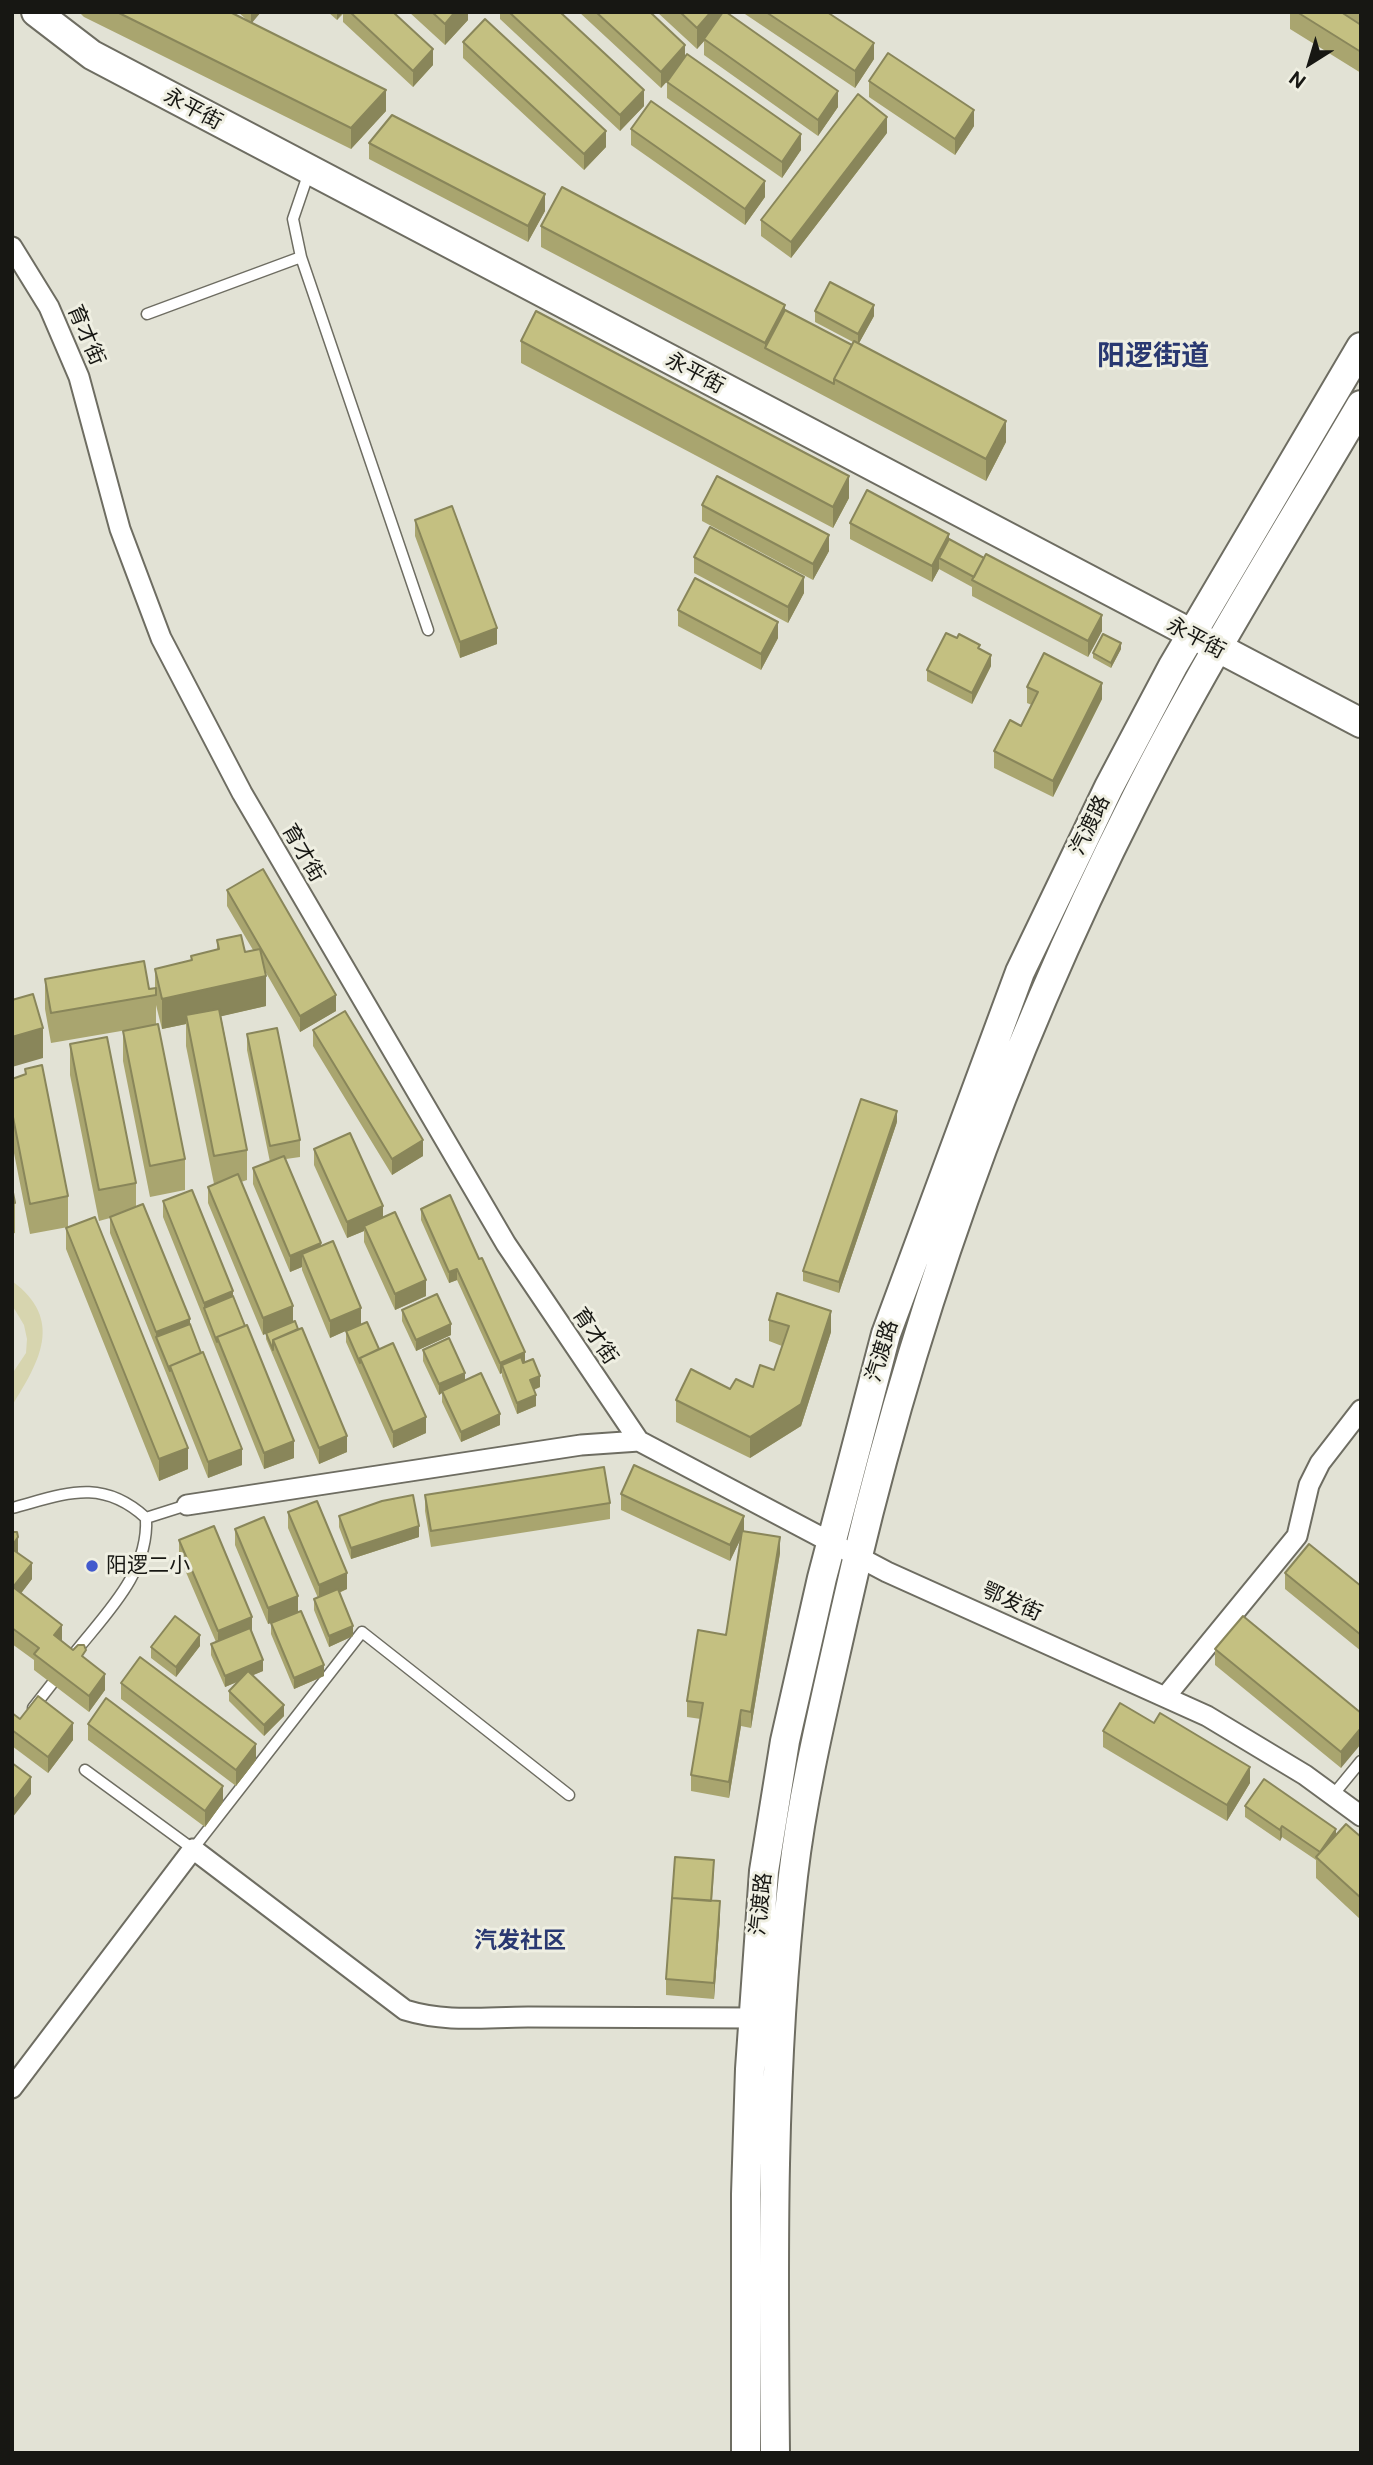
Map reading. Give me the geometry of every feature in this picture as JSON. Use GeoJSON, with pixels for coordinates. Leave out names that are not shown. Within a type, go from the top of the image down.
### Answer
{"type":"FeatureCollection","features":[{"type":"Feature","properties":{"kind":"street","name":"永平街"},"geometry":{"type":"LineString","coordinates":[[36,12],[92,55],[1361,723]]}},
{"type":"Feature","properties":{"kind":"street","name":"育才街"},"geometry":{"type":"LineString","coordinates":[[12,247],[49,307],[79,377],[120,529],[161,638],[236,781],[506,1244],[639,1441]]}},
{"type":"Feature","properties":{"kind":"street","name":"汽渡路"},"geometry":{"type":"LineString","coordinates":[[746,2453],[746,2194],[753,2018],[764,1871],[775,1797],[831,1542],[886,1334],[1020,972],[1109,787],[1191,635],[1361,347]]}},
{"type":"Feature","properties":{"kind":"street","name":"汽渡路"},"geometry":{"type":"LineString","coordinates":[[775,2453],[775,2195],[786,1948],[807,1788],[858,1556],[914,1343],[1047,984],[1135,800],[1217,649],[1361,405]]}},
{"type":"Feature","properties":{"kind":"street"},"geometry":{"type":"LineString","coordinates":[[1166,1696],[1297,1536],[1309,1485],[1320,1463],[1361,1410]]}},
{"type":"Feature","properties":{"kind":"street"},"geometry":{"type":"LineString","coordinates":[[187,1505],[581,1445],[639,1441]]}},
{"type":"Feature","properties":{"kind":"street","name":"鄂发街"},"geometry":{"type":"LineString","coordinates":[[639,1441],[858,1556],[1166,1696],[1257,1744],[1361,1816]]}},
{"type":"Feature","properties":{"kind":"street"},"geometry":{"type":"LineString","coordinates":[[12,2088],[193,1849],[405,2010],[451,2020],[523,2017],[753,2018]]}},
{"type":"Feature","properties":{"kind":"lane"},"geometry":{"type":"LineString","coordinates":[[310,170],[293,219],[301,257],[428,630]]}},
{"type":"Feature","properties":{"kind":"lane"},"geometry":{"type":"LineString","coordinates":[[147,314],[301,257]]}},
{"type":"Feature","properties":{"kind":"lane"},"geometry":{"type":"LineString","coordinates":[[12,1508],[73,1492],[90,1491],[121,1499],[146,1518]]}},
{"type":"Feature","properties":{"kind":"lane"},"geometry":{"type":"LineString","coordinates":[[146,1518],[187,1505]]}},
{"type":"Feature","properties":{"kind":"lane"},"geometry":{"type":"LineString","coordinates":[[25,1718],[135,1575],[146,1544],[146,1518]]}},
{"type":"Feature","properties":{"kind":"lane"},"geometry":{"type":"LineString","coordinates":[[85,1770],[193,1849],[362,1632],[569,1795]]}},
{"type":"Feature","properties":{"kind":"lane"},"geometry":{"type":"LineString","coordinates":[[1333,1795],[1361,1761]]}},
{"type":"Feature","properties":{"kind":"shaded area"},"geometry":{"type":"Polygon","coordinates":[[[12,1281],[28,1296],[38,1311],[42,1342],[31,1373],[12,1406],[12,1374],[26,1353],[27,1339],[24,1325],[12,1305],[12,1281]]]}},
{"type":"Feature","properties":{"kind":"building"},"geometry":{"type":"Polygon","coordinates":[[[117,12],[230,12],[386,90],[351,128],[117,12]]]}},
{"type":"Feature","properties":{"kind":"building"},"geometry":{"type":"Polygon","coordinates":[[[350,12],[393,12],[433,49],[413,71],[350,12]]]}},
{"type":"Feature","properties":{"kind":"building"},"geometry":{"type":"Polygon","coordinates":[[[432,12],[455,12],[445,24],[432,12]]]}},
{"type":"Feature","properties":{"kind":"building"},"geometry":{"type":"Polygon","coordinates":[[[509,12],[560,12],[644,90],[620,115],[509,12]]]}},
{"type":"Feature","properties":{"kind":"building"},"geometry":{"type":"Polygon","coordinates":[[[596,12],[650,12],[685,45],[661,72],[596,12]]]}},
{"type":"Feature","properties":{"kind":"building"},"geometry":{"type":"Polygon","coordinates":[[[680,12],[711,12],[697,28],[680,12]]]}},
{"type":"Feature","properties":{"kind":"building"},"geometry":{"type":"Polygon","coordinates":[[[723,12],[838,91],[818,120],[704,39],[723,12]]]}},
{"type":"Feature","properties":{"kind":"building"},"geometry":{"type":"Polygon","coordinates":[[[766,12],[827,12],[874,43],[855,71],[766,12]]]}},
{"type":"Feature","properties":{"kind":"building"},"geometry":{"type":"Polygon","coordinates":[[[1297,12],[1341,12],[1361,25],[1361,52],[1297,12]]]}},
{"type":"Feature","properties":{"kind":"building"},"geometry":{"type":"Polygon","coordinates":[[[485,19],[606,131],[584,154],[463,42],[485,19]]]}},
{"type":"Feature","properties":{"kind":"building"},"geometry":{"type":"Polygon","coordinates":[[[888,53],[974,110],[955,139],[869,81],[888,53]]]}},
{"type":"Feature","properties":{"kind":"building"},"geometry":{"type":"Polygon","coordinates":[[[687,54],[801,134],[782,162],[667,82],[687,54]]]}},
{"type":"Feature","properties":{"kind":"building"},"geometry":{"type":"Polygon","coordinates":[[[858,94],[887,117],[791,242],[761,220],[858,94]]]}},
{"type":"Feature","properties":{"kind":"building"},"geometry":{"type":"Polygon","coordinates":[[[651,101],[765,181],[745,209],[631,129],[651,101]]]}},
{"type":"Feature","properties":{"kind":"building"},"geometry":{"type":"Polygon","coordinates":[[[392,115],[545,194],[528,226],[369,143],[392,115]]]}},
{"type":"Feature","properties":{"kind":"building"},"geometry":{"type":"Polygon","coordinates":[[[562,187],[785,305],[765,343],[541,226],[562,187]]]}},
{"type":"Feature","properties":{"kind":"building"},"geometry":{"type":"Polygon","coordinates":[[[830,282],[874,305],[858,334],[815,311],[830,282]]]}},
{"type":"Feature","properties":{"kind":"building"},"geometry":{"type":"Polygon","coordinates":[[[785,310],[852,345],[834,384],[765,348],[785,310]]]}},
{"type":"Feature","properties":{"kind":"building"},"geometry":{"type":"Polygon","coordinates":[[[536,311],[849,476],[833,507],[521,341],[536,311]]]}},
{"type":"Feature","properties":{"kind":"building"},"geometry":{"type":"Polygon","coordinates":[[[854,341],[1006,421],[986,459],[834,379],[854,341]]]}},
{"type":"Feature","properties":{"kind":"building"},"geometry":{"type":"Polygon","coordinates":[[[717,476],[829,535],[813,564],[702,505],[717,476]]]}},
{"type":"Feature","properties":{"kind":"building"},"geometry":{"type":"Polygon","coordinates":[[[867,490],[949,534],[932,566],[850,523],[867,490]]]}},
{"type":"Feature","properties":{"kind":"building"},"geometry":{"type":"Polygon","coordinates":[[[452,506],[497,628],[460,642],[415,520],[452,506]]]}},
{"type":"Feature","properties":{"kind":"building"},"geometry":{"type":"Polygon","coordinates":[[[710,527],[804,577],[788,607],[694,557],[710,527]]]}},
{"type":"Feature","properties":{"kind":"building"},"geometry":{"type":"Polygon","coordinates":[[[949,539],[984,558],[974,577],[939,558],[949,539]]]}},
{"type":"Feature","properties":{"kind":"building"},"geometry":{"type":"Polygon","coordinates":[[[986,554],[1102,615],[1088,641],[972,580],[986,554]]]}},
{"type":"Feature","properties":{"kind":"building"},"geometry":{"type":"Polygon","coordinates":[[[695,578],[778,622],[761,654],[678,610],[695,578]]]}},
{"type":"Feature","properties":{"kind":"building"},"geometry":{"type":"Polygon","coordinates":[[[946,633],[957,638],[959,634],[980,645],[978,648],[991,655],[972,693],[927,670],[946,633]]]}},
{"type":"Feature","properties":{"kind":"building"},"geometry":{"type":"Polygon","coordinates":[[[1103,634],[1121,643],[1111,663],[1093,653],[1103,634]]]}},
{"type":"Feature","properties":{"kind":"building"},"geometry":{"type":"Polygon","coordinates":[[[1044,653],[1102,683],[1053,781],[994,751],[1010,720],[1021,726],[1038,692],[1027,687],[1044,653]]]}},
{"type":"Feature","properties":{"kind":"building"},"geometry":{"type":"Polygon","coordinates":[[[263,869],[336,995],[300,1016],[227,890],[263,869]]]}},
{"type":"Feature","properties":{"kind":"building"},"geometry":{"type":"Polygon","coordinates":[[[241,935],[245,952],[260,949],[266,976],[162,999],[155,969],[192,960],[191,956],[219,949],[217,940],[241,935]]]}},
{"type":"Feature","properties":{"kind":"building"},"geometry":{"type":"Polygon","coordinates":[[[144,961],[149,989],[156,988],[156,995],[51,1013],[45,979],[144,961]]]}},
{"type":"Feature","properties":{"kind":"building"},"geometry":{"type":"Polygon","coordinates":[[[33,994],[43,1028],[12,1037],[12,1000],[33,994]]]}},
{"type":"Feature","properties":{"kind":"building"},"geometry":{"type":"Polygon","coordinates":[[[219,1009],[247,1150],[214,1156],[186,1015],[219,1009]]]}},
{"type":"Feature","properties":{"kind":"building"},"geometry":{"type":"Polygon","coordinates":[[[345,1011],[423,1140],[392,1159],[313,1030],[345,1011]]]}},
{"type":"Feature","properties":{"kind":"building"},"geometry":{"type":"Polygon","coordinates":[[[158,1024],[185,1159],[150,1166],[123,1031],[158,1024]]]}},
{"type":"Feature","properties":{"kind":"building"},"geometry":{"type":"Polygon","coordinates":[[[277,1028],[300,1140],[270,1146],[247,1034],[277,1028]]]}},
{"type":"Feature","properties":{"kind":"building"},"geometry":{"type":"Polygon","coordinates":[[[107,1037],[136,1183],[99,1190],[70,1044],[107,1037]]]}},
{"type":"Feature","properties":{"kind":"building"},"geometry":{"type":"Polygon","coordinates":[[[42,1065],[68,1196],[30,1204],[12,1112],[12,1079],[26,1074],[25,1069],[42,1065]]]}},
{"type":"Feature","properties":{"kind":"building"},"geometry":{"type":"Polygon","coordinates":[[[861,1099],[897,1111],[839,1282],[803,1271],[861,1099]]]}},
{"type":"Feature","properties":{"kind":"building"},"geometry":{"type":"Polygon","coordinates":[[[350,1133],[383,1206],[347,1222],[314,1149],[350,1133]]]}},
{"type":"Feature","properties":{"kind":"building"},"geometry":{"type":"Polygon","coordinates":[[[284,1156],[321,1243],[290,1256],[253,1168],[284,1156]]]}},
{"type":"Feature","properties":{"kind":"building"},"geometry":{"type":"Polygon","coordinates":[[[238,1174],[293,1306],[263,1318],[208,1187],[238,1174]]]}},
{"type":"Feature","properties":{"kind":"building"},"geometry":{"type":"Polygon","coordinates":[[[192,1190],[233,1291],[204,1303],[163,1201],[192,1190]]]}},
{"type":"Feature","properties":{"kind":"building"},"geometry":{"type":"Polygon","coordinates":[[[450,1195],[525,1352],[500,1363],[457,1269],[449,1272],[421,1209],[450,1195]]]}},
{"type":"Feature","properties":{"kind":"building"},"geometry":{"type":"Polygon","coordinates":[[[143,1204],[190,1319],[156,1332],[110,1217],[143,1204]]]}},
{"type":"Feature","properties":{"kind":"building"},"geometry":{"type":"Polygon","coordinates":[[[395,1212],[426,1280],[395,1294],[364,1226],[395,1212]]]}},
{"type":"Feature","properties":{"kind":"building"},"geometry":{"type":"Polygon","coordinates":[[[95,1217],[188,1448],[159,1459],[66,1228],[95,1217]]]}},
{"type":"Feature","properties":{"kind":"building"},"geometry":{"type":"Polygon","coordinates":[[[333,1241],[361,1308],[330,1321],[302,1254],[333,1241]]]}},
{"type":"Feature","properties":{"kind":"building"},"geometry":{"type":"Polygon","coordinates":[[[777,1293],[831,1311],[801,1404],[750,1437],[676,1400],[691,1369],[730,1389],[736,1379],[753,1387],[760,1365],[774,1370],[789,1326],[769,1320],[777,1293]]]}},
{"type":"Feature","properties":{"kind":"building"},"geometry":{"type":"Polygon","coordinates":[[[437,1294],[451,1324],[416,1340],[402,1310],[437,1294]]]}},
{"type":"Feature","properties":{"kind":"building"},"geometry":{"type":"Polygon","coordinates":[[[233,1296],[245,1326],[217,1337],[217,1342],[204,1308],[233,1296]]]}},
{"type":"Feature","properties":{"kind":"building"},"geometry":{"type":"Polygon","coordinates":[[[295,1321],[298,1329],[273,1340],[273,1350],[266,1333],[295,1321]]]}},
{"type":"Feature","properties":{"kind":"building"},"geometry":{"type":"Polygon","coordinates":[[[367,1322],[379,1349],[360,1358],[360,1363],[346,1331],[367,1322]]]}},
{"type":"Feature","properties":{"kind":"building"},"geometry":{"type":"Polygon","coordinates":[[[190,1324],[201,1353],[170,1366],[170,1371],[156,1337],[190,1324]]]}},
{"type":"Feature","properties":{"kind":"building"},"geometry":{"type":"Polygon","coordinates":[[[247,1325],[294,1441],[264,1453],[217,1337],[247,1325]]]}},
{"type":"Feature","properties":{"kind":"building"},"geometry":{"type":"Polygon","coordinates":[[[302,1328],[347,1436],[319,1448],[273,1340],[302,1328]]]}},
{"type":"Feature","properties":{"kind":"building"},"geometry":{"type":"Polygon","coordinates":[[[449,1338],[465,1373],[439,1384],[423,1350],[449,1338]]]}},
{"type":"Feature","properties":{"kind":"building"},"geometry":{"type":"Polygon","coordinates":[[[393,1343],[426,1417],[393,1432],[360,1358],[393,1343]]]}},
{"type":"Feature","properties":{"kind":"building"},"geometry":{"type":"Polygon","coordinates":[[[203,1352],[242,1449],[208,1462],[170,1366],[203,1352]]]}},
{"type":"Feature","properties":{"kind":"building"},"geometry":{"type":"Polygon","coordinates":[[[521,1357],[523,1363],[533,1359],[540,1376],[530,1380],[536,1395],[517,1403],[502,1365],[521,1357]]]}},
{"type":"Feature","properties":{"kind":"building"},"geometry":{"type":"Polygon","coordinates":[[[481,1373],[500,1414],[461,1432],[442,1391],[481,1373]]]}},
{"type":"Feature","properties":{"kind":"building"},"geometry":{"type":"Polygon","coordinates":[[[634,1465],[744,1516],[730,1545],[621,1494],[634,1465]]]}},
{"type":"Feature","properties":{"kind":"building"},"geometry":{"type":"Polygon","coordinates":[[[604,1467],[610,1503],[431,1531],[425,1495],[604,1467]]]}},
{"type":"Feature","properties":{"kind":"building"},"geometry":{"type":"Polygon","coordinates":[[[413,1495],[419,1526],[351,1548],[339,1516],[382,1501],[413,1495]]]}},
{"type":"Feature","properties":{"kind":"building"},"geometry":{"type":"Polygon","coordinates":[[[317,1501],[347,1573],[319,1585],[288,1512],[317,1501]]]}},
{"type":"Feature","properties":{"kind":"building"},"geometry":{"type":"Polygon","coordinates":[[[264,1517],[298,1596],[268,1608],[235,1529],[264,1517]]]}},
{"type":"Feature","properties":{"kind":"building"},"geometry":{"type":"Polygon","coordinates":[[[214,1526],[252,1617],[218,1631],[179,1540],[214,1526]]]}},
{"type":"Feature","properties":{"kind":"building"},"geometry":{"type":"Polygon","coordinates":[[[742,1531],[780,1537],[751,1712],[741,1710],[729,1782],[691,1775],[703,1703],[687,1701],[698,1630],[726,1635],[742,1531]]]}},
{"type":"Feature","properties":{"kind":"building"},"geometry":{"type":"Polygon","coordinates":[[[12,1532],[17,1532],[18,1537],[12,1546],[12,1532]]]}},
{"type":"Feature","properties":{"kind":"building"},"geometry":{"type":"Polygon","coordinates":[[[1309,1544],[1361,1586],[1361,1635],[1285,1573],[1309,1544]]]}},
{"type":"Feature","properties":{"kind":"building"},"geometry":{"type":"Polygon","coordinates":[[[12,1549],[32,1563],[13,1587],[62,1625],[54,1635],[73,1650],[78,1645],[84,1645],[86,1650],[82,1656],[105,1674],[89,1696],[34,1654],[39,1648],[12,1628],[12,1549]]]}},
{"type":"Feature","properties":{"kind":"building"},"geometry":{"type":"Polygon","coordinates":[[[338,1589],[353,1626],[329,1636],[314,1599],[338,1589]]]}},
{"type":"Feature","properties":{"kind":"building"},"geometry":{"type":"Polygon","coordinates":[[[301,1611],[324,1665],[294,1678],[271,1623],[301,1611]]]}},
{"type":"Feature","properties":{"kind":"building"},"geometry":{"type":"Polygon","coordinates":[[[175,1616],[200,1635],[176,1667],[151,1647],[175,1616]]]}},
{"type":"Feature","properties":{"kind":"building"},"geometry":{"type":"Polygon","coordinates":[[[1243,1616],[1361,1713],[1361,1728],[1341,1752],[1215,1649],[1243,1616]]]}},
{"type":"Feature","properties":{"kind":"building"},"geometry":{"type":"Polygon","coordinates":[[[250,1628],[263,1660],[225,1676],[211,1644],[250,1628]]]}},
{"type":"Feature","properties":{"kind":"building"},"geometry":{"type":"Polygon","coordinates":[[[140,1657],[256,1744],[236,1770],[121,1683],[140,1657]]]}},
{"type":"Feature","properties":{"kind":"building"},"geometry":{"type":"Polygon","coordinates":[[[248,1671],[284,1705],[264,1725],[229,1691],[248,1671]]]}},
{"type":"Feature","properties":{"kind":"building"},"geometry":{"type":"Polygon","coordinates":[[[38,1696],[73,1723],[48,1757],[12,1730],[12,1713],[20,1719],[38,1696]]]}},
{"type":"Feature","properties":{"kind":"building"},"geometry":{"type":"Polygon","coordinates":[[[106,1698],[223,1786],[205,1811],[88,1724],[106,1698]]]}},
{"type":"Feature","properties":{"kind":"building"},"geometry":{"type":"Polygon","coordinates":[[[1120,1703],[1154,1723],[1160,1713],[1250,1767],[1227,1805],[1103,1731],[1120,1703]]]}},
{"type":"Feature","properties":{"kind":"building"},"geometry":{"type":"Polygon","coordinates":[[[12,1763],[31,1777],[12,1802],[12,1763]]]}},
{"type":"Feature","properties":{"kind":"building"},"geometry":{"type":"Polygon","coordinates":[[[1264,1779],[1336,1829],[1320,1852],[1282,1826],[1280,1830],[1245,1806],[1264,1779]]]}},
{"type":"Feature","properties":{"kind":"building"},"geometry":{"type":"Polygon","coordinates":[[[1346,1824],[1361,1837],[1361,1898],[1316,1857],[1346,1824]]]}},
{"type":"Feature","properties":{"kind":"building"},"geometry":{"type":"Polygon","coordinates":[[[675,1857],[714,1860],[711,1901],[672,1898],[675,1857]]]}},
{"type":"Feature","properties":{"kind":"building"},"geometry":{"type":"Polygon","coordinates":[[[672,1898],[720,1901],[714,1983],[666,1979],[672,1898]]]}},
{"type":"Feature","properties":{"kind":"place","name":"阳逻二小"},"geometry":{"type":"Point","coordinates":[92,1566]}},
{"type":"Feature","properties":{"kind":"district","name":"阳逻街道"},"geometry":{"type":"Point","coordinates":[1153,356]}},
{"type":"Feature","properties":{"kind":"district","name":"汽发社区"},"geometry":{"type":"Point","coordinates":[520,1941]}}]}
